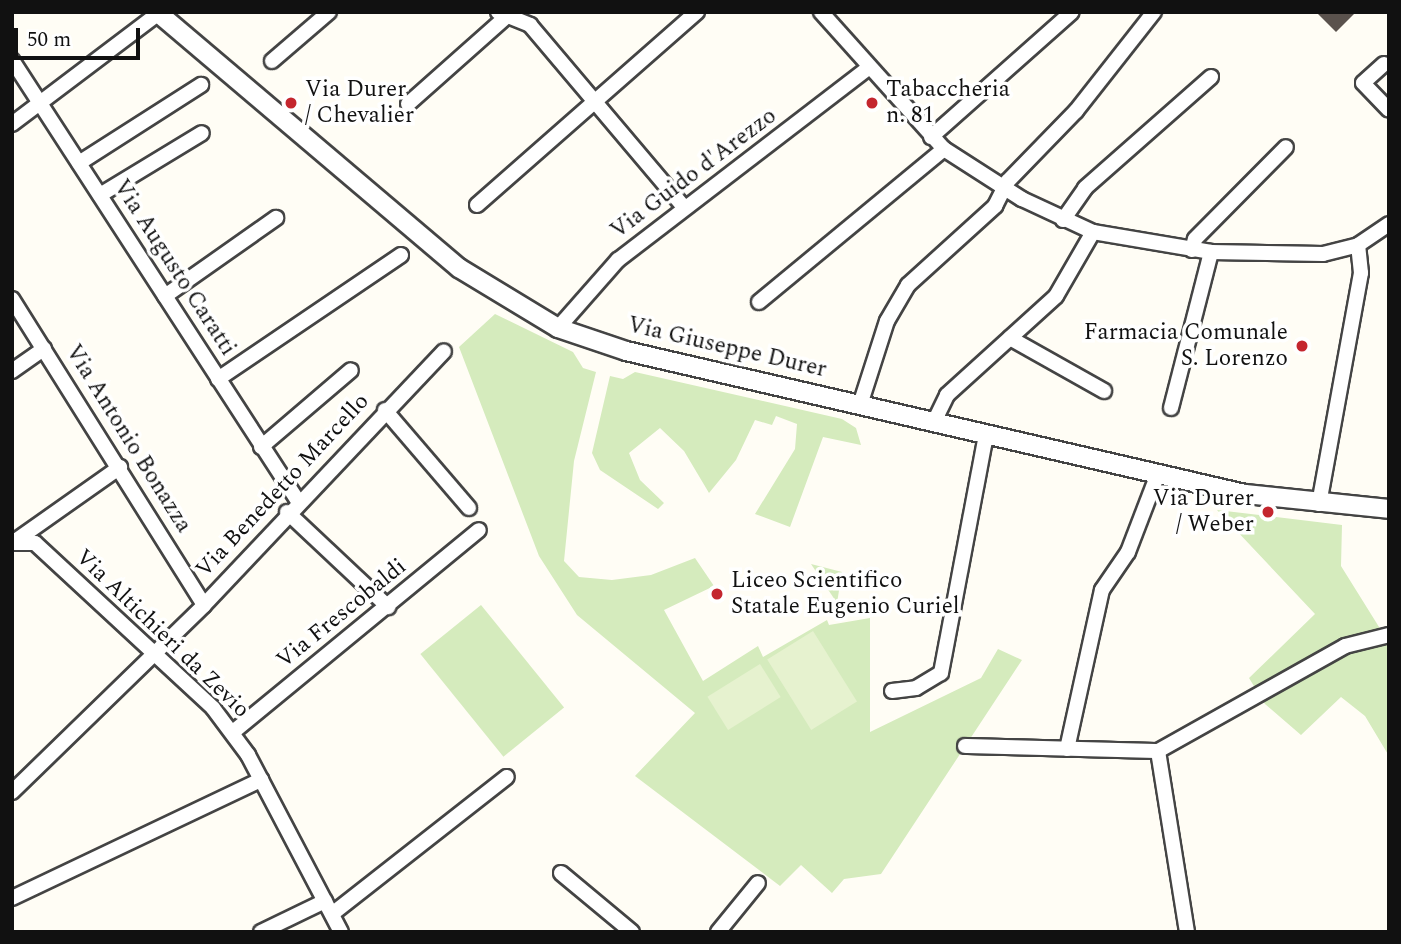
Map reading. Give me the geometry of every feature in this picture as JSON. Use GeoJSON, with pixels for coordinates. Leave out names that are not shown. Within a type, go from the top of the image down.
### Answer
{"type":"FeatureCollection","features":[{"type":"Feature","properties":{"kind":"street"},"geometry":{"type":"LineString","coordinates":[[271,61],[329,12]]}},
{"type":"Feature","properties":{"kind":"street"},"geometry":{"type":"LineString","coordinates":[[477,205],[697,12]]}},
{"type":"Feature","properties":{"kind":"street"},"geometry":{"type":"LineString","coordinates":[[821,12],[868,68],[944,149],[1004,189],[1093,232],[1211,252],[1323,254],[1358,245],[1389,225]]}},
{"type":"Feature","properties":{"kind":"street"},"geometry":{"type":"LineString","coordinates":[[931,137],[1072,12]]}},
{"type":"Feature","properties":{"kind":"street"},"geometry":{"type":"LineString","coordinates":[[860,405],[895,303],[995,206],[1004,189],[1154,12]]}},
{"type":"Feature","properties":{"kind":"street"},"geometry":{"type":"LineString","coordinates":[[12,124],[159,13]]}},
{"type":"Feature","properties":{"kind":"street","name":"Via Giuseppe Durer"},"geometry":{"type":"LineString","coordinates":[[159,13],[459,268],[558,328],[626,351],[1158,474],[1319,504],[1389,509]]}},
{"type":"Feature","properties":{"kind":"street"},"geometry":{"type":"LineString","coordinates":[[408,104],[502,14],[522,15],[684,207]]}},
{"type":"Feature","properties":{"kind":"street","name":"Via Augusto Caratti"},"geometry":{"type":"LineString","coordinates":[[12,60],[298,501]]}},
{"type":"Feature","properties":{"kind":"street"},"geometry":{"type":"LineString","coordinates":[[1384,64],[1363,83],[1389,110]]}},
{"type":"Feature","properties":{"kind":"street","name":"Via Guido d'Arezzo"},"geometry":{"type":"LineString","coordinates":[[558,328],[588,286],[684,207],[697,204],[868,68]]}},
{"type":"Feature","properties":{"kind":"street"},"geometry":{"type":"LineString","coordinates":[[1063,219],[1084,188],[1211,77]]}},
{"type":"Feature","properties":{"kind":"street"},"geometry":{"type":"LineString","coordinates":[[79,163],[201,85]]}},
{"type":"Feature","properties":{"kind":"street"},"geometry":{"type":"LineString","coordinates":[[100,195],[202,133]]}},
{"type":"Feature","properties":{"kind":"street"},"geometry":{"type":"LineString","coordinates":[[1192,250],[1195,239],[1286,147]]}},
{"type":"Feature","properties":{"kind":"street"},"geometry":{"type":"LineString","coordinates":[[758,302],[944,149]]}},
{"type":"Feature","properties":{"kind":"street"},"geometry":{"type":"LineString","coordinates":[[165,296],[276,218]]}},
{"type":"Feature","properties":{"kind":"street"},"geometry":{"type":"LineString","coordinates":[[934,422],[947,395],[1010,338],[1074,272],[1093,232]]}},
{"type":"Feature","properties":{"kind":"street"},"geometry":{"type":"LineString","coordinates":[[1319,504],[1361,273],[1358,245]]}},
{"type":"Feature","properties":{"kind":"street"},"geometry":{"type":"LineString","coordinates":[[1171,408],[1211,252]]}},
{"type":"Feature","properties":{"kind":"street"},"geometry":{"type":"LineString","coordinates":[[218,379],[401,255]]}},
{"type":"Feature","properties":{"kind":"street","name":"Via Antonio Bonazza"},"geometry":{"type":"LineString","coordinates":[[12,299],[120,467],[204,605]]}},
{"type":"Feature","properties":{"kind":"street"},"geometry":{"type":"LineString","coordinates":[[1010,338],[1104,391]]}},
{"type":"Feature","properties":{"kind":"street"},"geometry":{"type":"LineString","coordinates":[[12,371],[44,349]]}},
{"type":"Feature","properties":{"kind":"street","name":"Via Benedetto Marcello"},"geometry":{"type":"LineString","coordinates":[[12,792],[204,605],[287,512],[444,351]]}},
{"type":"Feature","properties":{"kind":"street"},"geometry":{"type":"LineString","coordinates":[[261,447],[351,370]]}},
{"type":"Feature","properties":{"kind":"street"},"geometry":{"type":"LineString","coordinates":[[384,410],[469,508]]}},
{"type":"Feature","properties":{"kind":"street"},"geometry":{"type":"LineString","coordinates":[[892,691],[916,688],[942,673],[986,434]]}},
{"type":"Feature","properties":{"kind":"street"},"geometry":{"type":"LineString","coordinates":[[15,541],[120,467]]}},
{"type":"Feature","properties":{"kind":"street"},"geometry":{"type":"LineString","coordinates":[[1067,749],[1102,590],[1128,552],[1158,474]]}},
{"type":"Feature","properties":{"kind":"street"},"geometry":{"type":"LineString","coordinates":[[287,512],[388,607]]}},
{"type":"Feature","properties":{"kind":"street","name":"Via Frescobaldi"},"geometry":{"type":"LineString","coordinates":[[233,732],[479,530]]}},
{"type":"Feature","properties":{"kind":"street","name":"Via Altichieri da Zevio"},"geometry":{"type":"LineString","coordinates":[[15,541],[35,543],[155,653],[233,732],[341,932]]}},
{"type":"Feature","properties":{"kind":"street"},"geometry":{"type":"LineString","coordinates":[[965,746],[1158,751],[1345,646],[1389,635]]}},
{"type":"Feature","properties":{"kind":"street"},"geometry":{"type":"LineString","coordinates":[[1158,751],[1187,932]]}},
{"type":"Feature","properties":{"kind":"street"},"geometry":{"type":"LineString","coordinates":[[332,914],[507,777]]}},
{"type":"Feature","properties":{"kind":"street"},"geometry":{"type":"LineString","coordinates":[[12,898],[261,780]]}},
{"type":"Feature","properties":{"kind":"street"},"geometry":{"type":"LineString","coordinates":[[561,873],[632,932]]}},
{"type":"Feature","properties":{"kind":"street"},"geometry":{"type":"LineString","coordinates":[[718,932],[758,883]]}},
{"type":"Feature","properties":{"kind":"street"},"geometry":{"type":"LineString","coordinates":[[261,932],[325,901]]}},
{"type":"Feature","properties":{"kind":"green space"},"geometry":{"type":"Polygon","coordinates":[[[495,314],[573,352],[583,368],[596,372],[574,461],[564,561],[579,577],[612,580],[651,575],[695,558],[714,586],[664,610],[703,681],[758,646],[763,657],[827,620],[829,625],[870,618],[870,732],[981,678],[998,649],[1022,660],[881,874],[844,879],[832,893],[801,865],[780,886],[635,776],[695,713],[577,615],[539,556],[459,347],[495,314]]]}},
{"type":"Feature","properties":{"kind":"green space"},"geometry":{"type":"Polygon","coordinates":[[[635,372],[842,419],[856,428],[861,445],[823,437],[790,527],[755,514],[795,449],[797,424],[776,416],[772,425],[755,420],[736,460],[709,493],[684,451],[660,428],[629,453],[640,480],[664,503],[658,509],[600,470],[592,453],[610,376],[623,379],[635,372]]]}},
{"type":"Feature","properties":{"kind":"green space"},"geometry":{"type":"Polygon","coordinates":[[[1217,510],[1342,525],[1341,566],[1389,643],[1389,756],[1365,716],[1341,697],[1301,735],[1265,704],[1249,678],[1315,614],[1217,510]]]}},
{"type":"Feature","properties":{"kind":"green space"},"geometry":{"type":"Polygon","coordinates":[[[811,564],[842,572],[837,603],[811,564]]]}},
{"type":"Feature","properties":{"kind":"green space"},"geometry":{"type":"Polygon","coordinates":[[[481,605],[564,708],[503,757],[420,654],[481,605]]]}},
{"type":"Feature","properties":{"kind":"green space"},"geometry":{"type":"Polygon","coordinates":[[[813,631],[857,701],[811,730],[767,660],[813,631]]]}},
{"type":"Feature","properties":{"kind":"green space"},"geometry":{"type":"Polygon","coordinates":[[[760,664],[781,697],[728,730],[707,697],[760,664]]]}},
{"type":"Feature","properties":{"kind":"building"},"geometry":{"type":"Polygon","coordinates":[[[1316,12],[1356,12],[1336,32],[1316,12]]]}},
{"type":"Feature","properties":{"kind":"place","name":"Via Durer / Chevalier"},"geometry":{"type":"Point","coordinates":[291,103]}},
{"type":"Feature","properties":{"kind":"place","name":"Tabaccheria n. 81"},"geometry":{"type":"Point","coordinates":[872,103]}},
{"type":"Feature","properties":{"kind":"place","name":"Farmacia Comunale S. Lorenzo"},"geometry":{"type":"Point","coordinates":[1302,346]}},
{"type":"Feature","properties":{"kind":"place","name":"Via Durer / Weber"},"geometry":{"type":"Point","coordinates":[1268,512]}},
{"type":"Feature","properties":{"kind":"place","name":"Liceo Scientifico Statale Eugenio Curiel"},"geometry":{"type":"Point","coordinates":[717,594]}}]}
